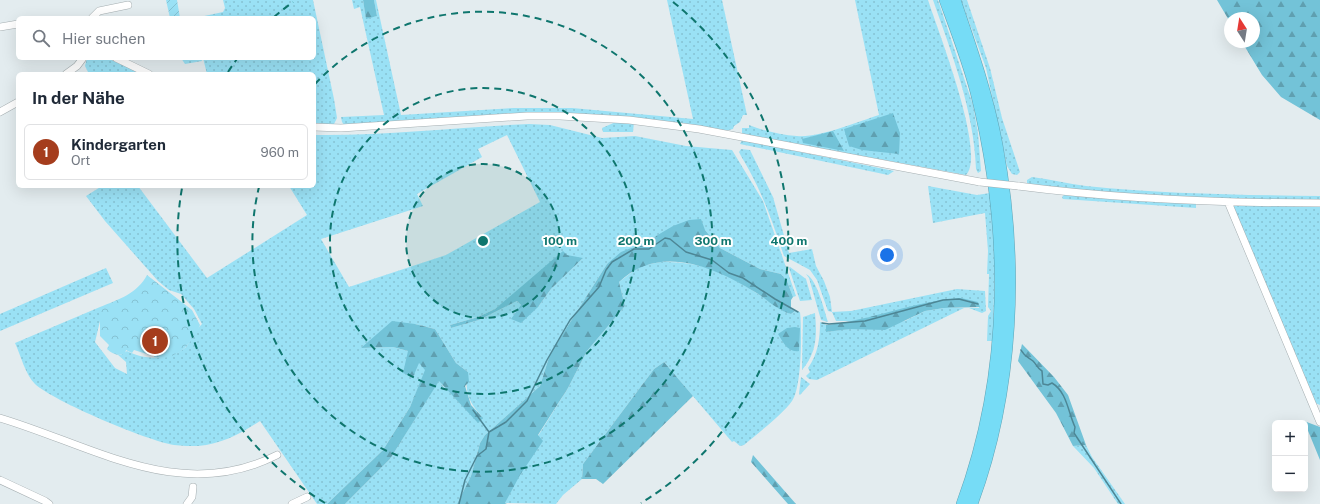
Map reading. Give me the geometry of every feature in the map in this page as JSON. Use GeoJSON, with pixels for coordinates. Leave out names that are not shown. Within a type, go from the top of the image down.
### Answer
{"type":"FeatureCollection","features":[{"type":"Feature","properties":{"kind":"highway"},"geometry":{"type":"LineString","coordinates":[[945,0],[975,91],[988,147],[996,192],[1001,265],[1001,305],[994,373],[978,452],[962,504]]}},
{"type":"Feature","properties":{"kind":"highway"},"geometry":{"type":"LineString","coordinates":[[955,0],[984,88],[997,145],[1008,227],[1010,265],[1009,307],[1002,378],[988,450],[972,504]]}},
{"type":"Feature","properties":{"kind":"street"},"geometry":{"type":"LineString","coordinates":[[94,16],[99,11],[128,5]]}},
{"type":"Feature","properties":{"kind":"street"},"geometry":{"type":"LineString","coordinates":[[0,26],[16,24]]}},
{"type":"Feature","properties":{"kind":"street"},"geometry":{"type":"LineString","coordinates":[[69,72],[77,66],[82,60]]}},
{"type":"Feature","properties":{"kind":"street"},"geometry":{"type":"LineString","coordinates":[[120,60],[145,72]]}},
{"type":"Feature","properties":{"kind":"street"},"geometry":{"type":"LineString","coordinates":[[0,112],[16,103]]}},
{"type":"Feature","properties":{"kind":"street"},"geometry":{"type":"LineString","coordinates":[[316,127],[341,128],[527,116],[567,116],[629,120],[698,129],[980,182],[1136,197],[1228,202],[1320,203]]}},
{"type":"Feature","properties":{"kind":"street"},"geometry":{"type":"LineString","coordinates":[[1228,202],[1320,422]]}},
{"type":"Feature","properties":{"kind":"street"},"geometry":{"type":"LineString","coordinates":[[0,418],[104,463]]}},
{"type":"Feature","properties":{"kind":"street"},"geometry":{"type":"LineString","coordinates":[[244,476],[266,464],[277,455]]}},
{"type":"Feature","properties":{"kind":"street"},"geometry":{"type":"LineString","coordinates":[[0,480],[49,504]]}},
{"type":"Feature","properties":{"kind":"street"},"geometry":{"type":"LineString","coordinates":[[187,504],[192,497],[190,487],[201,486]]}},
{"type":"Feature","properties":{"kind":"street"},"geometry":{"type":"LineString","coordinates":[[292,504],[307,497]]}},
{"type":"Feature","properties":{"kind":"green space"},"geometry":{"type":"Polygon","coordinates":[[[166,0],[177,0],[180,16],[170,16],[166,0]]]}},
{"type":"Feature","properties":{"kind":"green space"},"geometry":{"type":"Polygon","coordinates":[[[223,0],[313,0],[334,99],[337,118],[334,124],[316,125],[316,72],[206,72],[204,60],[316,60],[316,16],[204,16],[223,12],[225,8],[223,0]]]}},
{"type":"Feature","properties":{"kind":"green space"},"geometry":{"type":"Polygon","coordinates":[[[352,0],[363,0],[366,18],[377,16],[374,0],[376,0],[401,115],[514,108],[572,108],[693,119],[667,0],[722,0],[747,115],[743,115],[740,122],[734,126],[733,129],[725,131],[568,114],[345,126],[341,117],[384,115],[360,7],[354,9],[352,0]]]}},
{"type":"Feature","properties":{"kind":"green space"},"geometry":{"type":"Polygon","coordinates":[[[363,0],[374,0],[377,16],[366,19],[363,0]]]}},
{"type":"Feature","properties":{"kind":"green space"},"geometry":{"type":"Polygon","coordinates":[[[855,0],[928,0],[950,62],[966,118],[970,143],[971,163],[966,175],[742,134],[742,128],[749,128],[749,125],[779,134],[797,136],[816,135],[879,115],[855,0]]]}},
{"type":"Feature","properties":{"kind":"green space"},"geometry":{"type":"Polygon","coordinates":[[[933,0],[938,0],[973,105],[978,133],[981,171],[978,173],[976,169],[967,104],[933,0]]]}},
{"type":"Feature","properties":{"kind":"green space"},"geometry":{"type":"Polygon","coordinates":[[[961,0],[967,0],[990,68],[1002,118],[1020,172],[1017,175],[1012,174],[1007,166],[986,68],[961,0]]]}},
{"type":"Feature","properties":{"kind":"green space"},"geometry":{"type":"Polygon","coordinates":[[[1217,0],[1320,0],[1320,120],[1281,97],[1262,75],[1246,48],[1260,48],[1260,12],[1224,12],[1217,0]]]}},
{"type":"Feature","properties":{"kind":"green space"},"geometry":{"type":"Polygon","coordinates":[[[86,60],[112,60],[138,72],[88,72],[85,66],[86,60]]]}},
{"type":"Feature","properties":{"kind":"green space"},"geometry":{"type":"Polygon","coordinates":[[[182,60],[202,61],[185,64],[182,60]]]}},
{"type":"Feature","properties":{"kind":"green space"},"geometry":{"type":"Polygon","coordinates":[[[893,113],[900,133],[899,154],[862,150],[849,146],[844,129],[893,113]]]}},
{"type":"Feature","properties":{"kind":"green space"},"geometry":{"type":"Polygon","coordinates":[[[618,121],[634,122],[633,132],[603,132],[602,128],[618,121]]]}},
{"type":"Feature","properties":{"kind":"green space"},"geometry":{"type":"Polygon","coordinates":[[[502,125],[550,125],[602,138],[635,136],[686,146],[732,150],[763,201],[796,296],[793,297],[787,281],[781,274],[760,269],[720,248],[705,230],[656,236],[649,244],[631,248],[607,264],[550,354],[540,386],[485,435],[480,443],[471,476],[457,504],[345,504],[390,459],[439,380],[443,386],[483,418],[474,407],[467,392],[468,372],[456,363],[435,329],[415,324],[361,348],[393,347],[408,351],[426,370],[410,407],[383,450],[327,504],[317,504],[260,421],[223,441],[198,446],[174,445],[144,436],[80,410],[45,391],[35,384],[28,375],[15,343],[100,307],[100,321],[95,342],[115,368],[127,374],[126,362],[117,354],[121,355],[127,351],[141,356],[157,358],[173,355],[186,347],[197,329],[202,324],[194,309],[181,294],[169,290],[158,281],[105,221],[86,196],[99,188],[140,188],[207,278],[307,215],[290,188],[316,188],[316,135],[395,133],[502,125]],[[507,135],[478,149],[482,157],[417,194],[423,206],[321,239],[349,287],[446,255],[540,202],[507,135]],[[583,258],[514,295],[495,309],[478,317],[450,325],[451,328],[479,320],[517,301],[521,305],[538,307],[551,289],[583,258]]]}},
{"type":"Feature","properties":{"kind":"green space"},"geometry":{"type":"Polygon","coordinates":[[[833,131],[844,151],[803,143],[802,139],[833,131]]]}},
{"type":"Feature","properties":{"kind":"green space"},"geometry":{"type":"Polygon","coordinates":[[[742,140],[894,171],[888,175],[740,144],[742,140]]]}},
{"type":"Feature","properties":{"kind":"green space"},"geometry":{"type":"Polygon","coordinates":[[[741,149],[750,150],[773,197],[789,253],[812,249],[816,266],[830,297],[832,312],[828,311],[817,280],[810,270],[784,256],[755,181],[739,152],[741,149]]]}},
{"type":"Feature","properties":{"kind":"green space"},"geometry":{"type":"Polygon","coordinates":[[[1032,177],[1115,189],[1203,194],[1320,196],[1320,200],[1228,199],[1142,195],[1030,185],[1027,183],[1027,180],[1032,177]]]}},
{"type":"Feature","properties":{"kind":"green space"},"geometry":{"type":"Polygon","coordinates":[[[928,186],[977,195],[990,193],[995,246],[993,341],[987,341],[988,316],[991,311],[988,307],[989,274],[987,274],[988,251],[985,213],[933,223],[928,186]]]}},
{"type":"Feature","properties":{"kind":"green space"},"geometry":{"type":"Polygon","coordinates":[[[1064,195],[1196,204],[1196,208],[1063,199],[1062,197],[1064,195]]]}},
{"type":"Feature","properties":{"kind":"green space"},"geometry":{"type":"Polygon","coordinates":[[[1234,205],[1320,205],[1320,405],[1315,403],[1234,205]]]}},
{"type":"Feature","properties":{"kind":"green space"},"geometry":{"type":"Polygon","coordinates":[[[701,219],[705,230],[720,248],[760,269],[781,274],[787,281],[793,297],[791,300],[791,309],[795,311],[791,314],[786,312],[755,292],[722,274],[687,263],[669,261],[652,264],[635,270],[619,282],[625,306],[587,351],[568,388],[538,435],[543,441],[520,475],[505,503],[507,504],[457,504],[471,476],[480,443],[485,435],[540,386],[550,354],[607,264],[621,252],[649,244],[656,236],[673,226],[689,220],[701,219]]]}},
{"type":"Feature","properties":{"kind":"green space"},"geometry":{"type":"Polygon","coordinates":[[[563,251],[567,255],[583,258],[551,289],[538,307],[521,323],[511,319],[521,305],[517,301],[479,320],[451,328],[450,325],[478,317],[495,309],[563,251]]]}},
{"type":"Feature","properties":{"kind":"green space"},"geometry":{"type":"Polygon","coordinates":[[[661,262],[688,263],[712,269],[746,286],[786,312],[791,314],[795,311],[800,312],[801,344],[798,384],[792,401],[770,424],[744,445],[740,446],[734,441],[732,442],[664,362],[654,369],[583,464],[582,479],[563,495],[556,504],[505,503],[538,436],[568,388],[587,351],[625,306],[619,282],[640,266],[661,262]]]}},
{"type":"Feature","properties":{"kind":"green space"},"geometry":{"type":"Polygon","coordinates":[[[790,267],[806,279],[812,300],[800,301],[789,268],[790,267]]]}},
{"type":"Feature","properties":{"kind":"green space"},"geometry":{"type":"Polygon","coordinates":[[[106,268],[113,283],[0,331],[0,314],[106,268]]]}},
{"type":"Feature","properties":{"kind":"green space"},"geometry":{"type":"Polygon","coordinates":[[[806,274],[814,282],[817,288],[828,322],[821,320],[809,278],[806,274]]]}},
{"type":"Feature","properties":{"kind":"green space"},"geometry":{"type":"Polygon","coordinates":[[[147,275],[192,310],[200,325],[193,339],[188,345],[176,354],[169,357],[154,357],[154,353],[150,355],[134,350],[132,353],[126,350],[125,354],[118,355],[107,349],[109,345],[100,336],[100,307],[120,299],[133,291],[147,275]]]}},
{"type":"Feature","properties":{"kind":"green space"},"geometry":{"type":"Polygon","coordinates":[[[957,289],[985,291],[986,311],[982,313],[969,308],[979,308],[978,302],[889,313],[854,321],[836,321],[832,312],[851,311],[957,289]]]}},
{"type":"Feature","properties":{"kind":"green space"},"geometry":{"type":"Polygon","coordinates":[[[961,298],[978,302],[980,307],[944,308],[925,311],[885,330],[850,329],[826,332],[826,325],[843,323],[927,303],[961,298]]]}},
{"type":"Feature","properties":{"kind":"green space"},"geometry":{"type":"Polygon","coordinates":[[[944,308],[964,308],[817,380],[809,379],[806,376],[810,372],[808,368],[818,346],[820,322],[826,325],[826,332],[905,321],[925,311],[944,308]]]}},
{"type":"Feature","properties":{"kind":"green space"},"geometry":{"type":"Polygon","coordinates":[[[815,313],[815,343],[811,357],[802,370],[803,317],[815,313]]]}},
{"type":"Feature","properties":{"kind":"green space"},"geometry":{"type":"Polygon","coordinates":[[[392,321],[415,324],[435,329],[456,363],[468,372],[469,382],[465,386],[471,405],[483,418],[478,423],[439,381],[390,459],[345,504],[327,504],[383,450],[410,407],[425,370],[419,363],[413,377],[403,373],[408,351],[393,347],[361,348],[392,321]]]}},
{"type":"Feature","properties":{"kind":"green space"},"geometry":{"type":"Polygon","coordinates":[[[787,328],[800,328],[799,351],[789,349],[778,334],[787,328]]]}},
{"type":"Feature","properties":{"kind":"green space"},"geometry":{"type":"Polygon","coordinates":[[[1022,344],[1054,377],[1068,395],[1086,445],[1073,446],[1056,413],[1018,361],[1022,344]]]}},
{"type":"Feature","properties":{"kind":"green space"},"geometry":{"type":"Polygon","coordinates":[[[664,362],[693,396],[603,484],[596,479],[582,479],[583,464],[654,369],[664,362]]]}},
{"type":"Feature","properties":{"kind":"green space"},"geometry":{"type":"Polygon","coordinates":[[[801,377],[810,384],[800,395],[799,394],[801,377]]]}},
{"type":"Feature","properties":{"kind":"green space"},"geometry":{"type":"Polygon","coordinates":[[[1308,422],[1320,427],[1320,460],[1308,431],[1308,422]]]}},
{"type":"Feature","properties":{"kind":"green space"},"geometry":{"type":"Polygon","coordinates":[[[1086,445],[1092,457],[1125,504],[1118,504],[1094,468],[1073,446],[1086,445]]]}},
{"type":"Feature","properties":{"kind":"green space"},"geometry":{"type":"Polygon","coordinates":[[[753,455],[796,504],[788,504],[751,462],[753,455]]]}},
{"type":"Feature","properties":{"kind":"waterway"},"geometry":{"type":"LineString","coordinates":[[489,432],[506,422],[527,401],[547,360],[570,320],[599,287],[606,270],[612,262],[634,249],[649,249],[665,238],[670,239],[686,252],[712,260],[729,273],[743,278],[798,312]]}},
{"type":"Feature","properties":{"kind":"waterway"},"geometry":{"type":"LineString","coordinates":[[822,323],[829,324],[865,321],[943,300],[959,299],[978,304]]}},
{"type":"Feature","properties":{"kind":"waterway"},"geometry":{"type":"LineString","coordinates":[[1021,350],[1042,371],[1043,384],[1048,385],[1052,383],[1061,392],[1075,427],[1074,433],[1121,504]]}},
{"type":"Feature","properties":{"kind":"waterway"},"geometry":{"type":"LineString","coordinates":[[459,504],[465,480],[477,456],[486,449],[489,432],[473,410]]}},
{"type":"Feature","properties":{"kind":"place","name":"Kindergarten"},"geometry":{"type":"Point","coordinates":[155,341]}}]}
